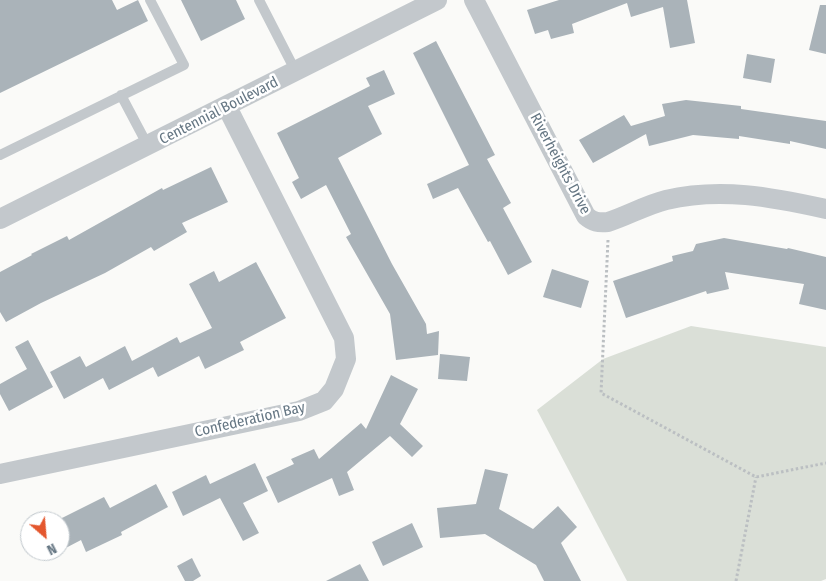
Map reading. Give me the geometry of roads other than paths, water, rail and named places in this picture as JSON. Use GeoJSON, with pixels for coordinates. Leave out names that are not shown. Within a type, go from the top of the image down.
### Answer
{"type":"FeatureCollection","features":[{"type":"Feature","properties":{"kind":"street","name":"Centennial Boulevard"},"geometry":{"type":"LineString","coordinates":[[0,220],[437,0]]}},
{"type":"Feature","properties":{"kind":"street","name":"Riverheights Drive"},"geometry":{"type":"LineString","coordinates":[[474,0],[586,216],[591,220],[598,223],[608,222],[665,201],[694,195],[721,193],[745,194],[826,209]]}},
{"type":"Feature","properties":{"kind":"street","name":"Confederation Bay"},"geometry":{"type":"LineString","coordinates":[[0,474],[299,411],[324,401],[334,389],[346,359],[344,338],[227,107]]}},
{"type":"Feature","properties":{"kind":"lane"},"geometry":{"type":"LineString","coordinates":[[0,155],[184,65],[150,0]]}},
{"type":"Feature","properties":{"kind":"lane"},"geometry":{"type":"LineString","coordinates":[[259,0],[296,72]]}},
{"type":"Feature","properties":{"kind":"lane"},"geometry":{"type":"LineString","coordinates":[[121,95],[148,146]]}}]}
